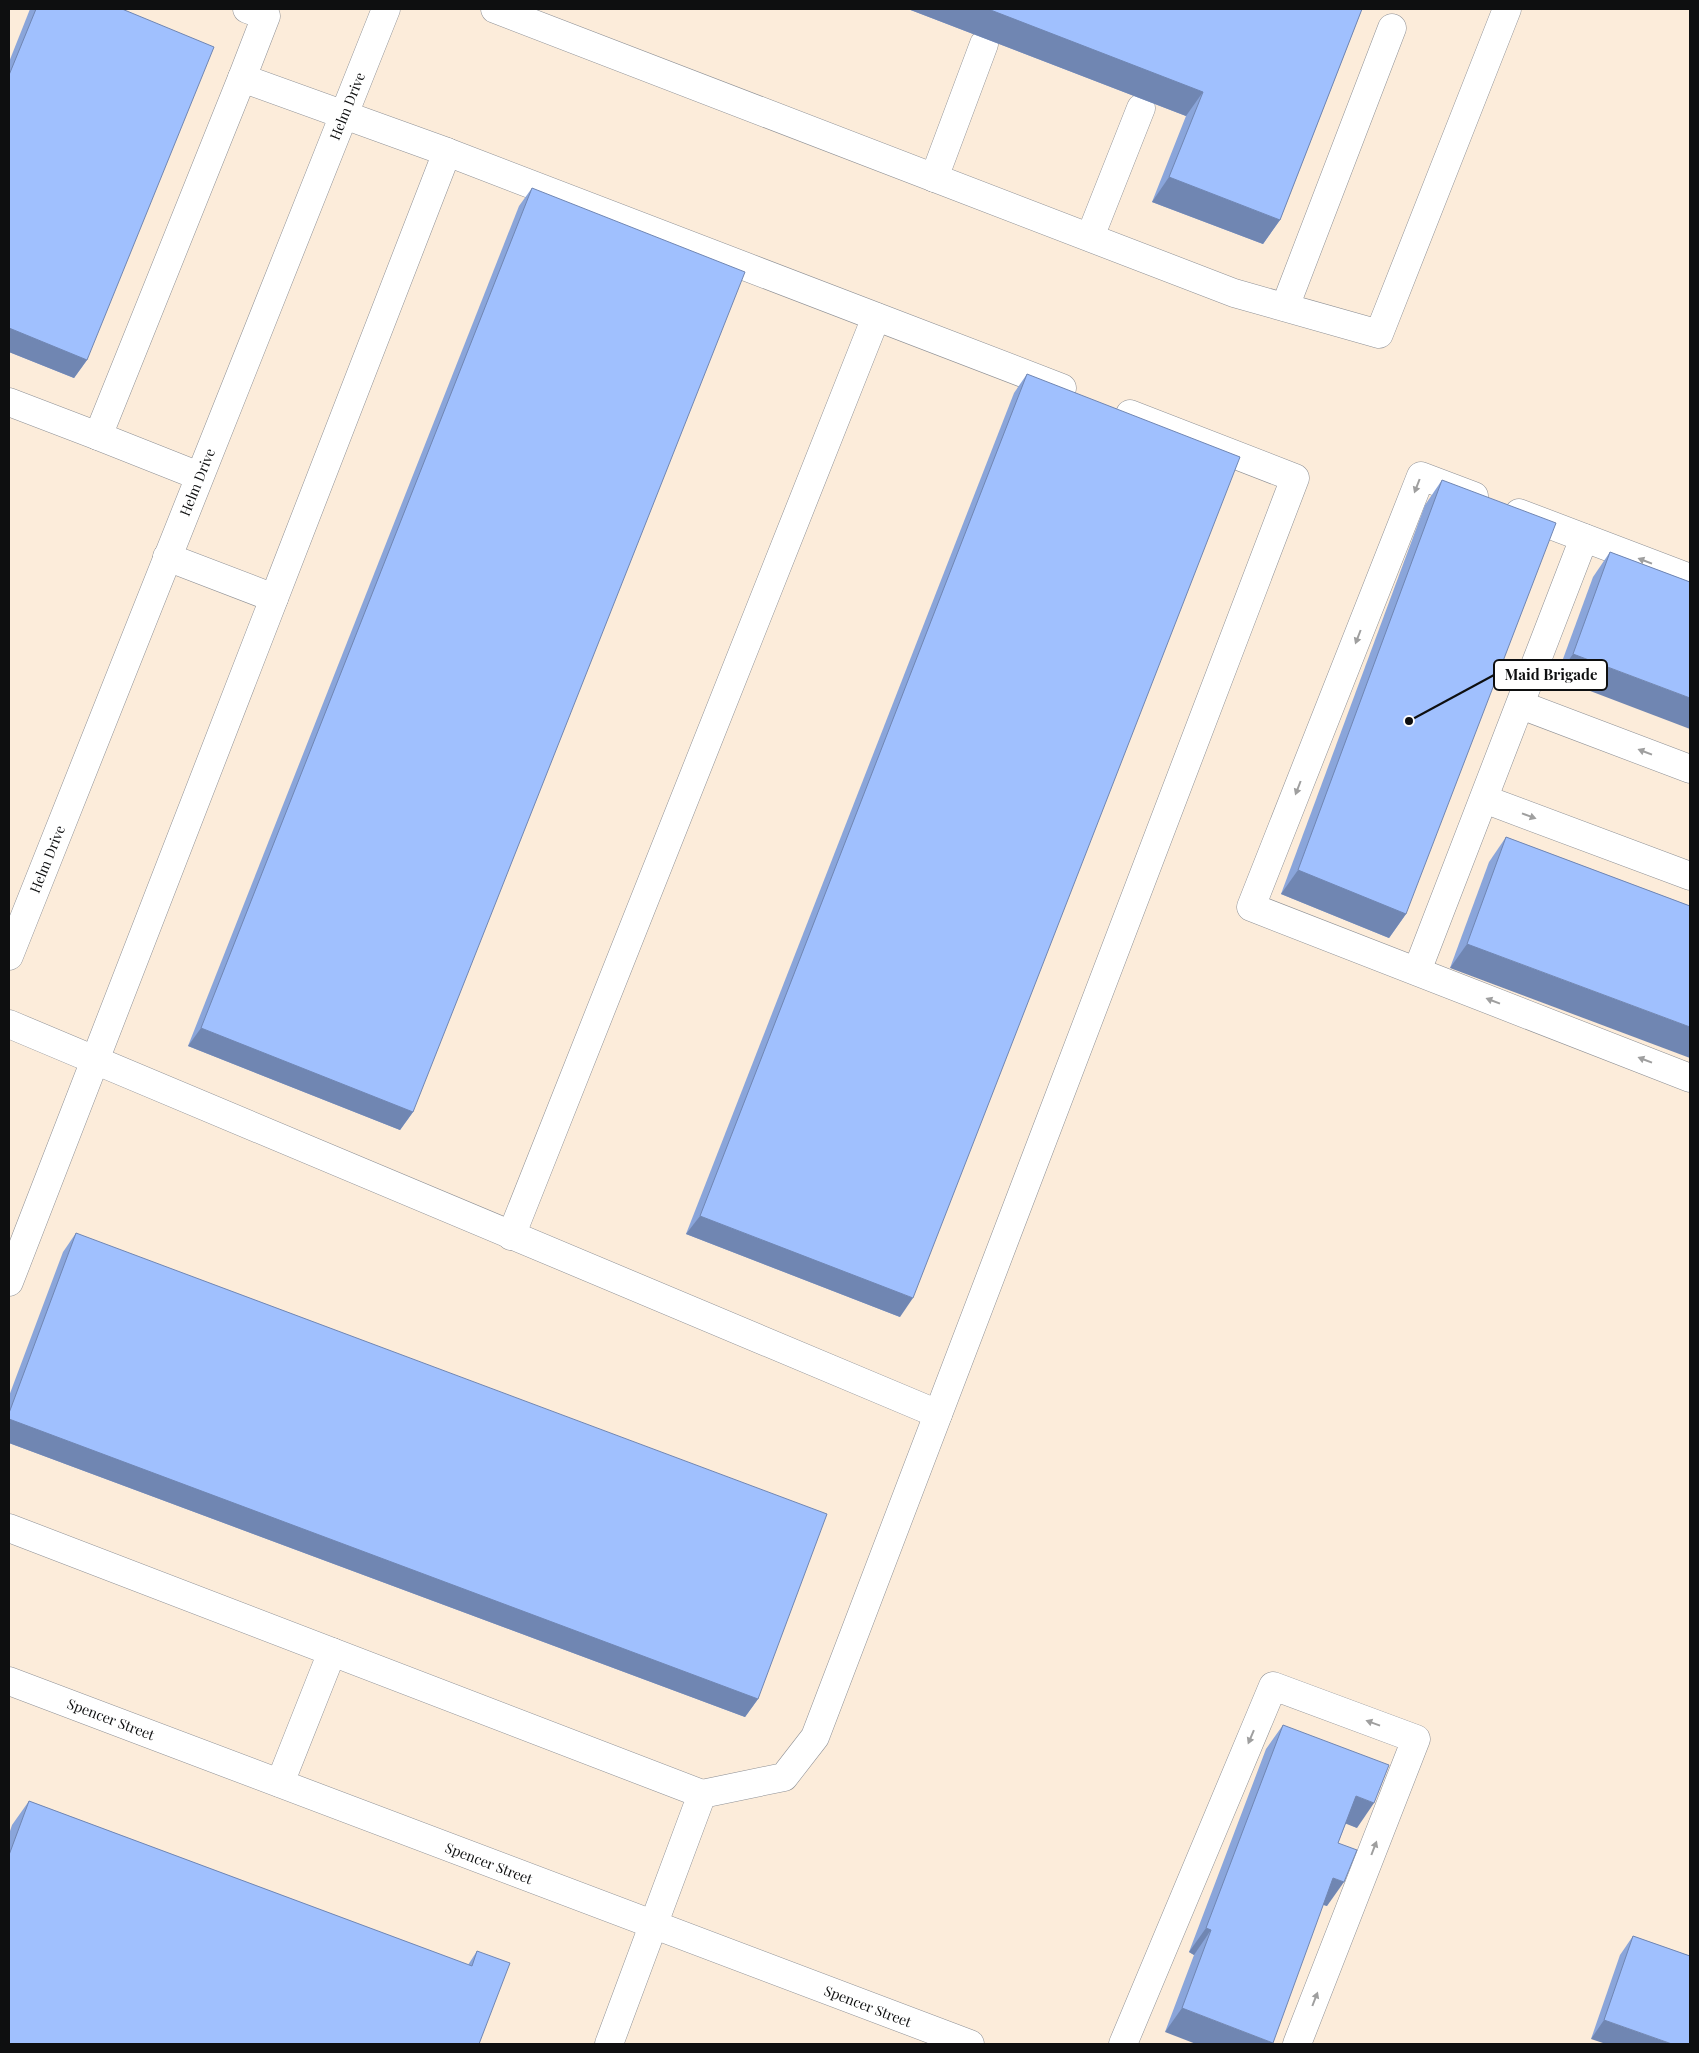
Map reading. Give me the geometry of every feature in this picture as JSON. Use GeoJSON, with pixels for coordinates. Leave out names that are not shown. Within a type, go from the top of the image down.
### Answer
{"type":"FeatureCollection","features":[{"type":"Feature","properties":{"kind":"street"},"geometry":{"type":"LineString","coordinates":[[98,436],[266,16],[247,9]]}},
{"type":"Feature","properties":{"kind":"street","name":"Helm Drive"},"geometry":{"type":"LineString","coordinates":[[9,956],[386,9]]}},
{"type":"Feature","properties":{"kind":"street"},"geometry":{"type":"LineString","coordinates":[[502,10],[1234,292],[1379,334],[1507,9]]}},
{"type":"Feature","properties":{"kind":"street"},"geometry":{"type":"LineString","coordinates":[[1285,307],[1392,28]]}},
{"type":"Feature","properties":{"kind":"street"},"geometry":{"type":"LineString","coordinates":[[934,178],[984,44]]}},
{"type":"Feature","properties":{"kind":"street"},"geometry":{"type":"LineString","coordinates":[[242,78],[447,152],[1081,395]]}},
{"type":"Feature","properties":{"kind":"street"},"geometry":{"type":"LineString","coordinates":[[1090,237],[1141,108]]}},
{"type":"Feature","properties":{"kind":"street"},"geometry":{"type":"LineString","coordinates":[[9,1282],[447,152]]}},
{"type":"Feature","properties":{"kind":"street"},"geometry":{"type":"LineString","coordinates":[[511,1236],[876,317]]}},
{"type":"Feature","properties":{"kind":"street"},"geometry":{"type":"LineString","coordinates":[[9,402],[199,476]]}},
{"type":"Feature","properties":{"kind":"street"},"geometry":{"type":"LineString","coordinates":[[9,1528],[702,1794],[784,1777],[815,1737],[1295,478],[1109,406]]}},
{"type":"Feature","properties":{"kind":"street"},"geometry":{"type":"LineString","coordinates":[[1690,578],[1421,476],[1252,907],[1690,1078]]}},
{"type":"Feature","properties":{"kind":"street"},"geometry":{"type":"LineString","coordinates":[[1417,971],[1584,538]]}},
{"type":"Feature","properties":{"kind":"street"},"geometry":{"type":"LineString","coordinates":[[167,557],[274,598]]}},
{"type":"Feature","properties":{"kind":"street"},"geometry":{"type":"LineString","coordinates":[[1521,704],[1690,769]]}},
{"type":"Feature","properties":{"kind":"street"},"geometry":{"type":"LineString","coordinates":[[1484,799],[1690,876]]}},
{"type":"Feature","properties":{"kind":"street"},"geometry":{"type":"LineString","coordinates":[[9,1024],[938,1414]]}},
{"type":"Feature","properties":{"kind":"street"},"geometry":{"type":"LineString","coordinates":[[280,1783],[332,1652]]}},
{"type":"Feature","properties":{"kind":"street","name":"Spencer Street"},"geometry":{"type":"LineString","coordinates":[[9,1681],[970,2044]]}},
{"type":"Feature","properties":{"kind":"street"},"geometry":{"type":"LineString","coordinates":[[1123,2044],[1273,1686],[1416,1739],[1297,2044]]}},
{"type":"Feature","properties":{"kind":"street"},"geometry":{"type":"LineString","coordinates":[[609,2044],[652,1924],[702,1794]]}},
{"type":"Feature","properties":{"kind":"shaded area"},"geometry":{"type":"Polygon","coordinates":[[[9,9],[1690,9],[1690,2044],[9,2044],[9,9]]]}},
{"type":"Feature","properties":{"kind":"building"},"geometry":{"type":"Polygon","coordinates":[[[36,9],[122,9],[214,47],[87,360],[9,328],[9,75],[36,9]]]}},
{"type":"Feature","properties":{"kind":"building"},"geometry":{"type":"Polygon","coordinates":[[[988,9],[1362,9],[1280,220],[1169,177],[1203,92],[988,9]]]}},
{"type":"Feature","properties":{"kind":"building"},"geometry":{"type":"Polygon","coordinates":[[[532,188],[745,272],[413,1112],[201,1028],[532,188]]]}},
{"type":"Feature","properties":{"kind":"building"},"geometry":{"type":"Polygon","coordinates":[[[1027,374],[1240,457],[913,1298],[700,1216],[1027,374]]]}},
{"type":"Feature","properties":{"kind":"building"},"geometry":{"type":"Polygon","coordinates":[[[1442,480],[1556,523],[1406,914],[1298,870],[1442,480]]]}},
{"type":"Feature","properties":{"kind":"building"},"geometry":{"type":"Polygon","coordinates":[[[1610,552],[1690,582],[1690,698],[1573,654],[1610,552]]]}},
{"type":"Feature","properties":{"kind":"building"},"geometry":{"type":"Polygon","coordinates":[[[1506,837],[1690,906],[1690,1027],[1467,944],[1506,837]]]}},
{"type":"Feature","properties":{"kind":"building"},"geometry":{"type":"Polygon","coordinates":[[[76,1233],[827,1514],[758,1699],[9,1419],[9,1413],[76,1233]]]}},
{"type":"Feature","properties":{"kind":"building"},"geometry":{"type":"Polygon","coordinates":[[[1283,1725],[1389,1765],[1374,1803],[1356,1796],[1338,1843],[1357,1850],[1344,1882],[1333,1878],[1273,2043],[1182,2008],[1211,1930],[1206,1928],[1283,1725]]]}},
{"type":"Feature","properties":{"kind":"building"},"geometry":{"type":"Polygon","coordinates":[[[29,1801],[472,1966],[477,1951],[510,1963],[479,2044],[9,2044],[9,1855],[29,1801]]]}},
{"type":"Feature","properties":{"kind":"building"},"geometry":{"type":"Polygon","coordinates":[[[1633,1936],[1690,1956],[1690,2044],[1672,2044],[1604,2020],[1633,1936]]]}},
{"type":"Feature","properties":{"kind":"place","name":"Maid Brigade"},"geometry":{"type":"Point","coordinates":[1409,721]}}]}
